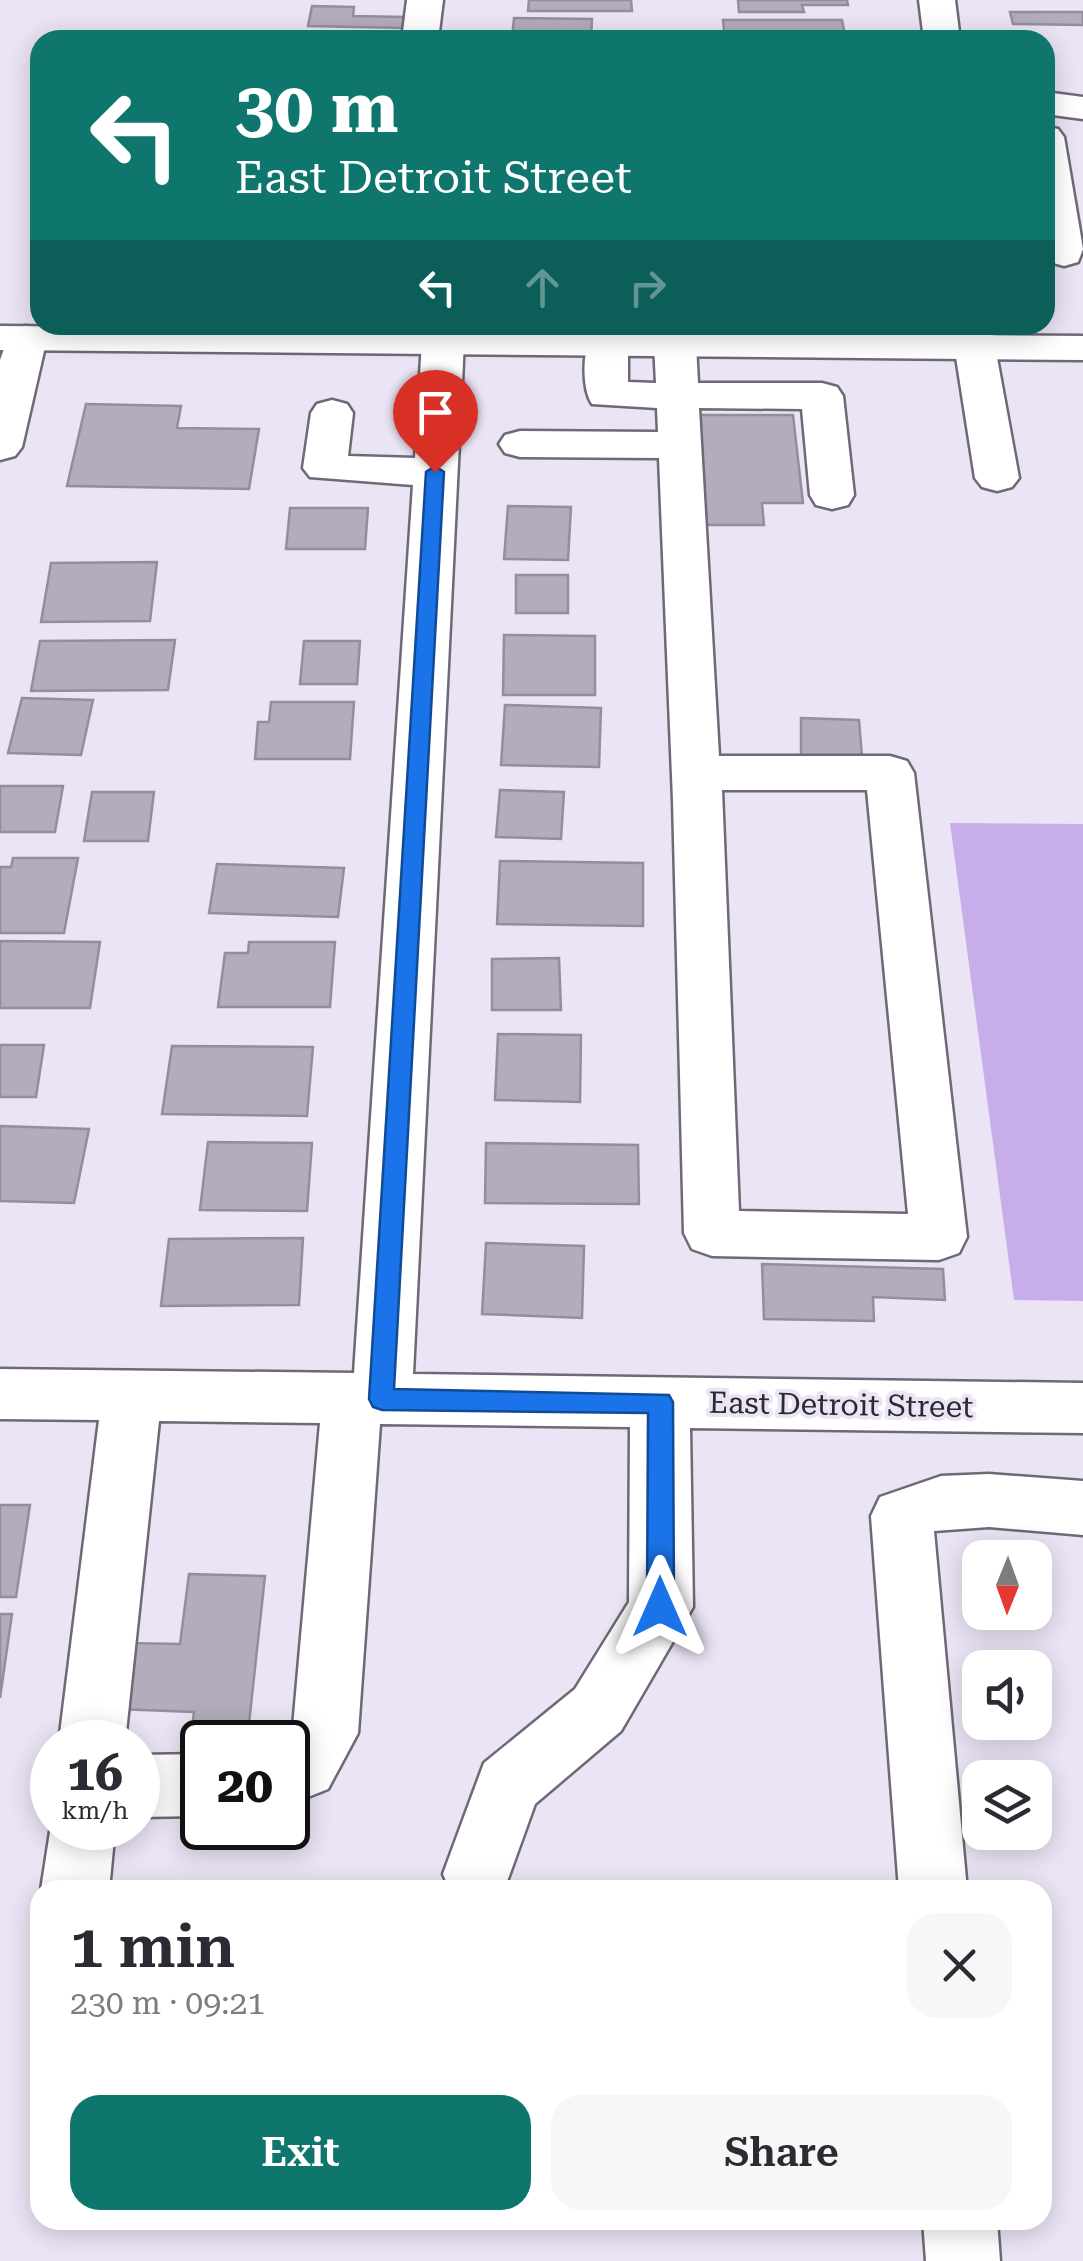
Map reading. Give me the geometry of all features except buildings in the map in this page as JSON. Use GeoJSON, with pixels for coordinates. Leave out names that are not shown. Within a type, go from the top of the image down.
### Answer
{"type":"FeatureCollection","features":[{"type":"Feature","properties":{"kind":"street"},"geometry":{"type":"LineString","coordinates":[[421,30],[425,0]]}},
{"type":"Feature","properties":{"kind":"street"},"geometry":{"type":"LineString","coordinates":[[937,0],[941,30]]}},
{"type":"Feature","properties":{"kind":"street"},"geometry":{"type":"LineString","coordinates":[[1055,156],[1072,188],[1064,254]]}},
{"type":"Feature","properties":{"kind":"street"},"geometry":{"type":"LineString","coordinates":[[0,448],[13,338],[239,335]]}},
{"type":"Feature","properties":{"kind":"street"},"geometry":{"type":"LineString","coordinates":[[401,335],[443,342],[815,346],[972,336],[1083,348]]}},
{"type":"Feature","properties":{"kind":"street"},"geometry":{"type":"LineString","coordinates":[[972,336],[997,478]]}},
{"type":"Feature","properties":{"kind":"street"},"geometry":{"type":"LineString","coordinates":[[310,1758],[325,1733],[367,1399],[443,342]]}},
{"type":"Feature","properties":{"kind":"street"},"geometry":{"type":"LineString","coordinates":[[607,344],[607,444]]}},
{"type":"Feature","properties":{"kind":"street"},"geometry":{"type":"LineString","coordinates":[[675,344],[696,772],[712,1233],[939,1236],[890,773],[696,772]]}},
{"type":"Feature","properties":{"kind":"street"},"geometry":{"type":"LineString","coordinates":[[815,346],[832,495]]}},
{"type":"Feature","properties":{"kind":"street"},"geometry":{"type":"LineString","coordinates":[[607,395],[822,396]]}},
{"type":"Feature","properties":{"kind":"street"},"geometry":{"type":"LineString","coordinates":[[332,414],[325,468],[435,472]]}},
{"type":"Feature","properties":{"kind":"street"},"geometry":{"type":"LineString","coordinates":[[520,444],[680,445]]}},
{"type":"Feature","properties":{"kind":"street","name":"East Detroit Street"},"geometry":{"type":"LineString","coordinates":[[0,1394],[1083,1408]]}},
{"type":"Feature","properties":{"kind":"street"},"geometry":{"type":"LineString","coordinates":[[95,1720],[132,1396]]}},
{"type":"Feature","properties":{"kind":"street"},"geometry":{"type":"LineString","coordinates":[[477,1874],[508,1785],[598,1710],[660,1607],[660,1402]]}},
{"type":"Feature","properties":{"kind":"street"},"geometry":{"type":"LineString","coordinates":[[932,1880],[902,1516],[916,1508],[975,1501],[1083,1508]]}},
{"type":"Feature","properties":{"kind":"street"},"geometry":{"type":"LineString","coordinates":[[76,1880],[80,1850]]}},
{"type":"Feature","properties":{"kind":"street"},"geometry":{"type":"LineString","coordinates":[[961,2230],[963,2261]]}},
{"type":"Feature","properties":{"kind":"shaded area"},"geometry":{"type":"Polygon","coordinates":[[[950,823],[1083,824],[1083,1301],[1014,1300],[950,823]]]}},
{"type":"Feature","properties":{"kind":"route"},"geometry":{"type":"LineString","coordinates":[[435,472],[382,1399],[660,1402],[660,1607]]}}]}
